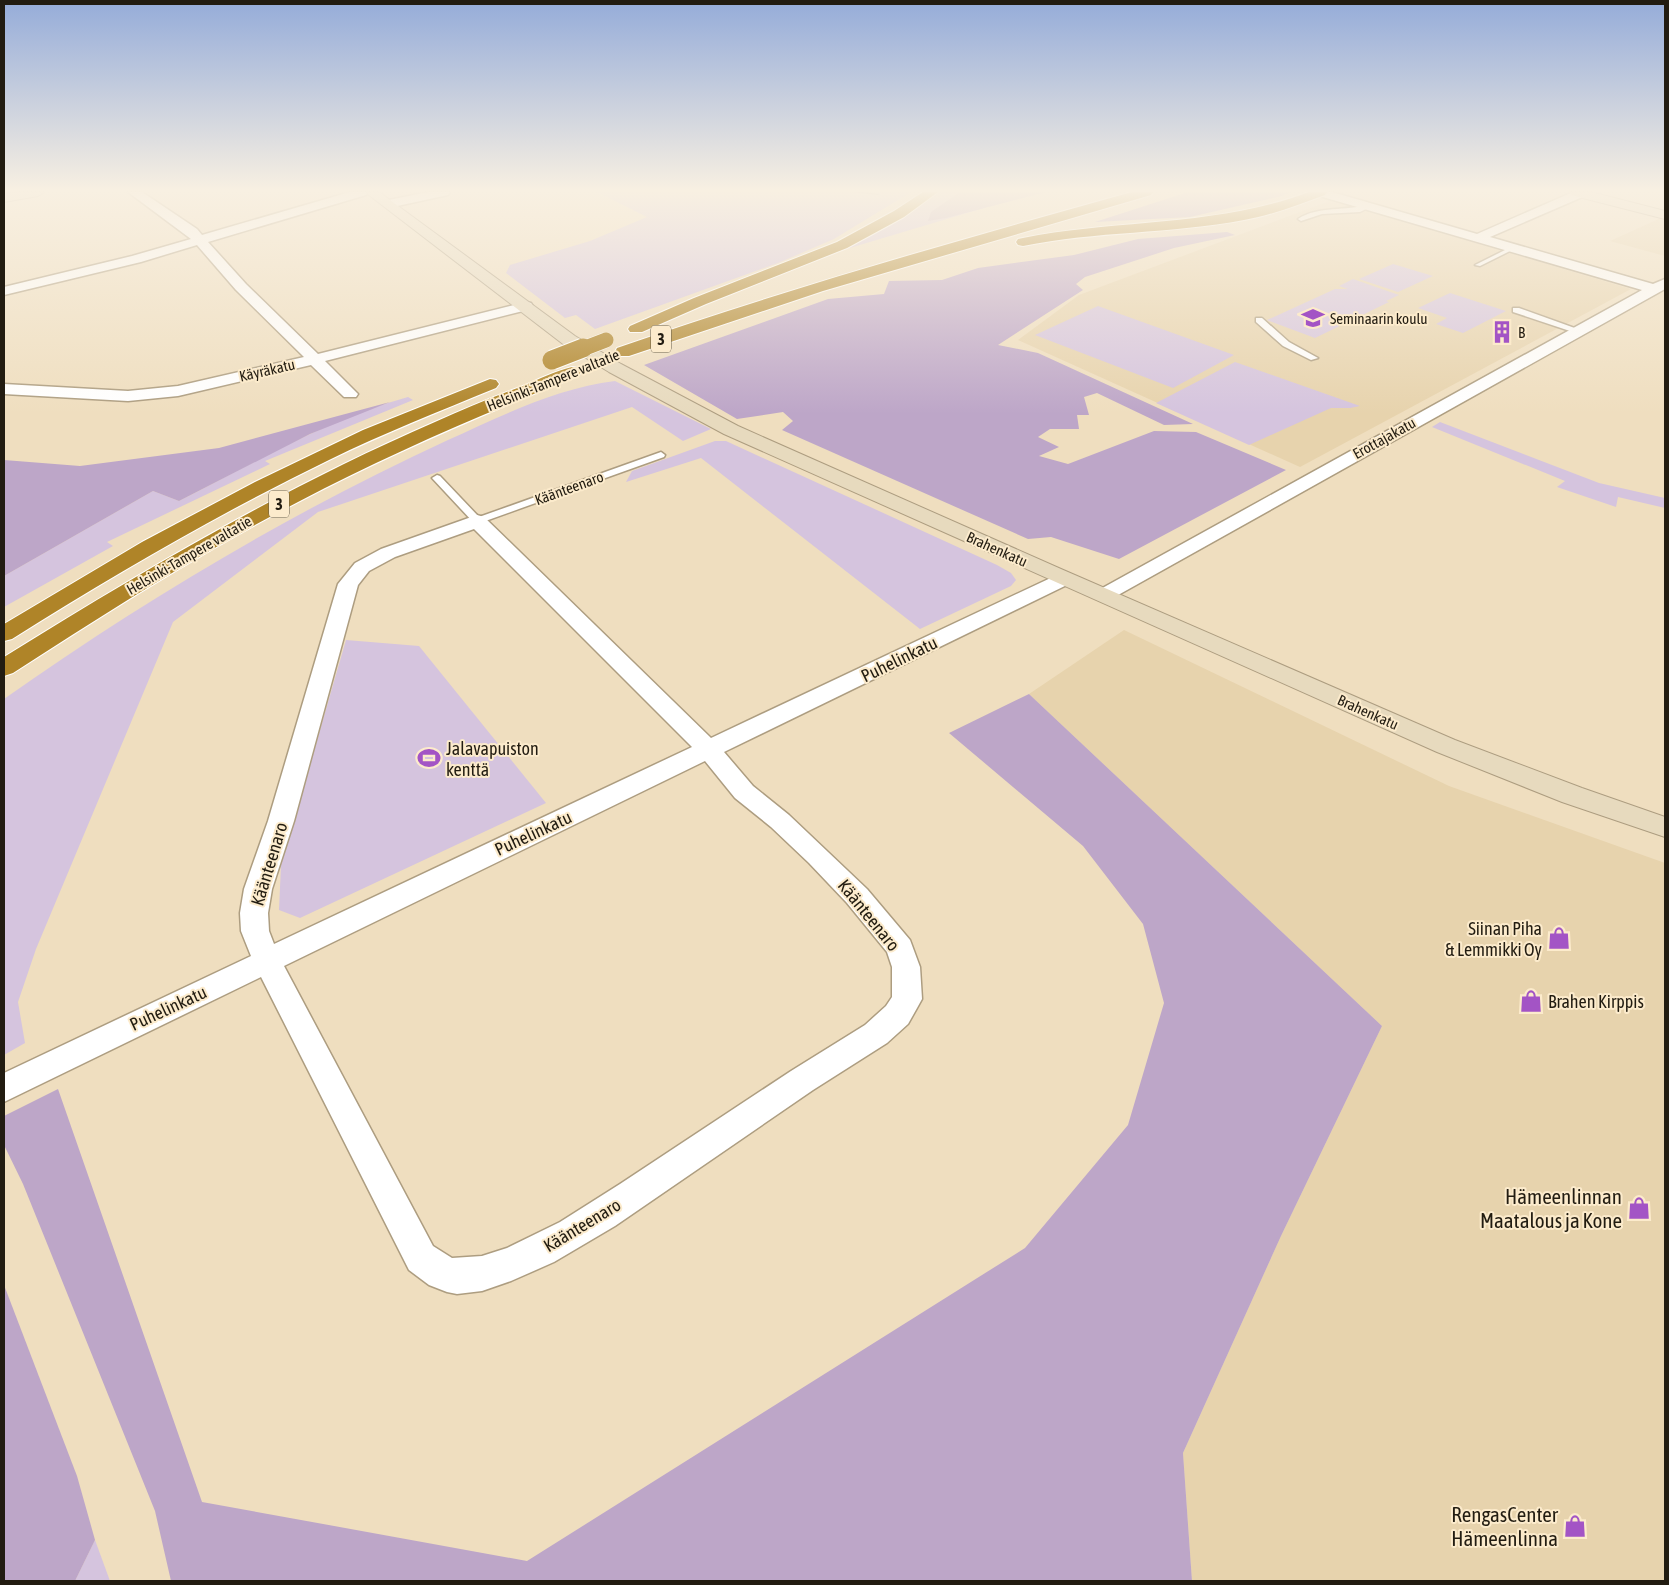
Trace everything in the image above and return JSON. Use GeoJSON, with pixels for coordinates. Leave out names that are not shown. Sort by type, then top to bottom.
{"type":"FeatureCollection","features":[{"type":"Feature","properties":{"kind":"highway"},"geometry":{"type":"LineString","coordinates":[[636,329],[787,266]]}},
{"type":"Feature","properties":{"kind":"highway","name":"Helsinki-Tampere valtatie"},"geometry":{"type":"LineString","coordinates":[[4,668],[106,604],[226,533],[324,481],[452,420],[623,352],[699,325],[888,266]]}},
{"type":"Feature","properties":{"kind":"highway"},"geometry":{"type":"LineString","coordinates":[[829,283],[894,273],[923,266]]}},
{"type":"Feature","properties":{"kind":"highway","name":"Helsinki-Tampere valtatie"},"geometry":{"type":"LineString","coordinates":[[543,363],[636,329],[805,276]]}},
{"type":"Feature","properties":{"kind":"highway","name":"Helsinki-Tampere valtatie"},"geometry":{"type":"LineString","coordinates":[[4,634],[69,592],[301,466],[432,408],[506,378]]}},
{"type":"Feature","properties":{"kind":"main road","name":"Brahenkatu"},"geometry":{"type":"LineString","coordinates":[[472,266],[570,340],[615,368],[731,430],[1064,579],[1446,746],[1572,795],[1665,827]]}},
{"type":"Feature","properties":{"kind":"street"},"geometry":{"type":"LineString","coordinates":[[4,291],[109,266]]}},
{"type":"Feature","properties":{"kind":"street"},"geometry":{"type":"LineString","coordinates":[[223,266],[241,287],[350,394]]}},
{"type":"Feature","properties":{"kind":"street"},"geometry":{"type":"LineString","coordinates":[[1572,266],[1658,292]]}},
{"type":"Feature","properties":{"kind":"street","name":"Erottajakatu"},"geometry":{"type":"LineString","coordinates":[[1104,595],[1579,331],[1658,292]]}},
{"type":"Feature","properties":{"kind":"street","name":"Käyräkatu"},"geometry":{"type":"LineString","coordinates":[[4,389],[128,396],[151,395],[200,386],[314,359],[526,306]]}},
{"type":"Feature","properties":{"kind":"street","name":"Käänteenaro"},"geometry":{"type":"LineString","coordinates":[[477,521],[709,750],[744,792],[780,821],[857,896],[900,948],[906,966],[907,999],[897,1015],[876,1034],[603,1214],[538,1252],[510,1265],[479,1274],[456,1276],[438,1272],[421,1258],[267,961],[255,931],[254,913],[258,889],[281,821],[348,584],[362,566],[388,553],[477,521]]}},
{"type":"Feature","properties":{"kind":"street","name":"Puhelinkatu"},"geometry":{"type":"LineString","coordinates":[[4,1088],[1064,579]]}},
{"type":"Feature","properties":{"kind":"lane"},"geometry":{"type":"LineString","coordinates":[[1516,310],[1579,331]]}},
{"type":"Feature","properties":{"kind":"lane"},"geometry":{"type":"LineString","coordinates":[[1259,320],[1286,344],[1314,358]]}},
{"type":"Feature","properties":{"kind":"lane","name":"Käänteenaro"},"geometry":{"type":"LineString","coordinates":[[477,521],[661,455]]}},
{"type":"Feature","properties":{"kind":"lane"},"geometry":{"type":"LineString","coordinates":[[437,478],[477,521]]}},
{"type":"Feature","properties":{"kind":"shaded area"},"geometry":{"type":"Polygon","coordinates":[[[510,266],[770,266],[595,329],[576,315],[565,318],[506,273],[510,266]]]}},
{"type":"Feature","properties":{"kind":"shaded area"},"geometry":{"type":"Polygon","coordinates":[[[993,266],[1119,266],[1085,277],[1076,284],[1083,290],[998,345],[1038,353],[1193,424],[1164,425],[1097,393],[1084,397],[1089,415],[1077,415],[1079,429],[1050,429],[1038,437],[1059,447],[1039,456],[1068,464],[1154,431],[1196,432],[1286,470],[1119,559],[1051,537],[1028,539],[782,430],[793,421],[783,412],[737,419],[644,365],[828,299],[884,294],[889,281],[942,280],[978,268],[993,266]]]}},
{"type":"Feature","properties":{"kind":"shaded area","name":"Seminaarin koulu"},"geometry":{"type":"Polygon","coordinates":[[[1156,266],[1554,266],[1631,289],[1300,467],[1018,340],[1079,295],[1156,266]]]}},
{"type":"Feature","properties":{"kind":"shaded area"},"geometry":{"type":"Polygon","coordinates":[[[1389,266],[1400,266],[1433,276],[1398,292],[1359,279],[1389,266]]]}},
{"type":"Feature","properties":{"kind":"shaded area"},"geometry":{"type":"Polygon","coordinates":[[[1353,279],[1399,295],[1386,301],[1389,302],[1315,338],[1267,320],[1335,289],[1348,289],[1339,286],[1353,279]]]}},
{"type":"Feature","properties":{"kind":"shaded area"},"geometry":{"type":"Polygon","coordinates":[[[1450,293],[1506,311],[1463,333],[1436,324],[1447,318],[1418,308],[1450,293]]]}},
{"type":"Feature","properties":{"kind":"shaded area"},"geometry":{"type":"Polygon","coordinates":[[[1098,306],[1234,355],[1173,388],[1035,335],[1098,306]]]}},
{"type":"Feature","properties":{"kind":"shaded area"},"geometry":{"type":"Polygon","coordinates":[[[1235,362],[1360,406],[1331,408],[1249,445],[1156,403],[1235,362]]]}},
{"type":"Feature","properties":{"kind":"shaded area"},"geometry":{"type":"Polygon","coordinates":[[[615,381],[711,429],[683,441],[632,407],[318,512],[173,622],[36,949],[18,1002],[25,1043],[4,1055],[4,699],[110,627],[220,559],[332,497],[448,440],[530,404],[572,390],[615,381]]]}},
{"type":"Feature","properties":{"kind":"shaded area"},"geometry":{"type":"Polygon","coordinates":[[[408,397],[413,400],[265,461],[270,464],[107,542],[113,546],[4,607],[4,576],[153,491],[179,501],[319,430],[348,417],[408,397]]]}},
{"type":"Feature","properties":{"kind":"shaded area"},"geometry":{"type":"Polygon","coordinates":[[[390,402],[310,434],[179,501],[153,491],[4,576],[4,460],[80,466],[219,448],[390,402]]]}},
{"type":"Feature","properties":{"kind":"shaded area"},"geometry":{"type":"Polygon","coordinates":[[[1440,422],[1599,483],[1665,498],[1665,508],[1618,497],[1616,507],[1557,487],[1565,481],[1432,427],[1440,422]]]}},
{"type":"Feature","properties":{"kind":"shaded area"},"geometry":{"type":"Polygon","coordinates":[[[715,441],[726,441],[997,565],[1011,573],[1016,580],[1011,586],[920,629],[701,458],[626,482],[632,471],[715,441]]]}},
{"type":"Feature","properties":{"kind":"shaded area"},"geometry":{"type":"Polygon","coordinates":[[[1124,630],[1449,786],[1665,863],[1665,1581],[1192,1581],[1183,1453],[1281,1236],[1382,1026],[1029,694],[1124,630]]]}},
{"type":"Feature","properties":{"kind":"shaded area"},"geometry":{"type":"Polygon","coordinates":[[[346,640],[419,646],[546,803],[300,918],[279,910],[281,865],[346,640]]]}},
{"type":"Feature","properties":{"kind":"shaded area"},"geometry":{"type":"Polygon","coordinates":[[[1029,694],[1382,1026],[1281,1236],[1183,1453],[1192,1581],[171,1581],[155,1511],[23,1184],[4,1145],[4,1116],[58,1089],[202,1502],[527,1561],[1025,1248],[1128,1125],[1164,1003],[1143,924],[1083,846],[949,733],[1029,694]]]}},
{"type":"Feature","properties":{"kind":"shaded area"},"geometry":{"type":"Polygon","coordinates":[[[4,1285],[77,1476],[95,1540],[75,1581],[4,1581],[4,1285]]]}},
{"type":"Feature","properties":{"kind":"shaded area"},"geometry":{"type":"Polygon","coordinates":[[[95,1540],[110,1581],[75,1581],[95,1540]]]}},
{"type":"Feature","properties":{"kind":"place","name":"Seminaarin koulu"},"geometry":{"type":"Point","coordinates":[1313,318]}},
{"type":"Feature","properties":{"kind":"place","name":"B"},"geometry":{"type":"Point","coordinates":[1502,332]}},
{"type":"Feature","properties":{"kind":"place","name":"Jalavapuiston kenttä"},"geometry":{"type":"Point","coordinates":[429,758]}},
{"type":"Feature","properties":{"kind":"place","name":"Siinan Piha & Lemmikki Oy"},"geometry":{"type":"Point","coordinates":[1559,938]}},
{"type":"Feature","properties":{"kind":"place","name":"Brahen Kirppis"},"geometry":{"type":"Point","coordinates":[1531,1001]}},
{"type":"Feature","properties":{"kind":"place","name":"Hämeenlinnan Maatalous ja Kone"},"geometry":{"type":"Point","coordinates":[1639,1208]}},
{"type":"Feature","properties":{"kind":"place","name":"RengasCenter Hämeenlinna"},"geometry":{"type":"Point","coordinates":[1575,1526]}}]}
